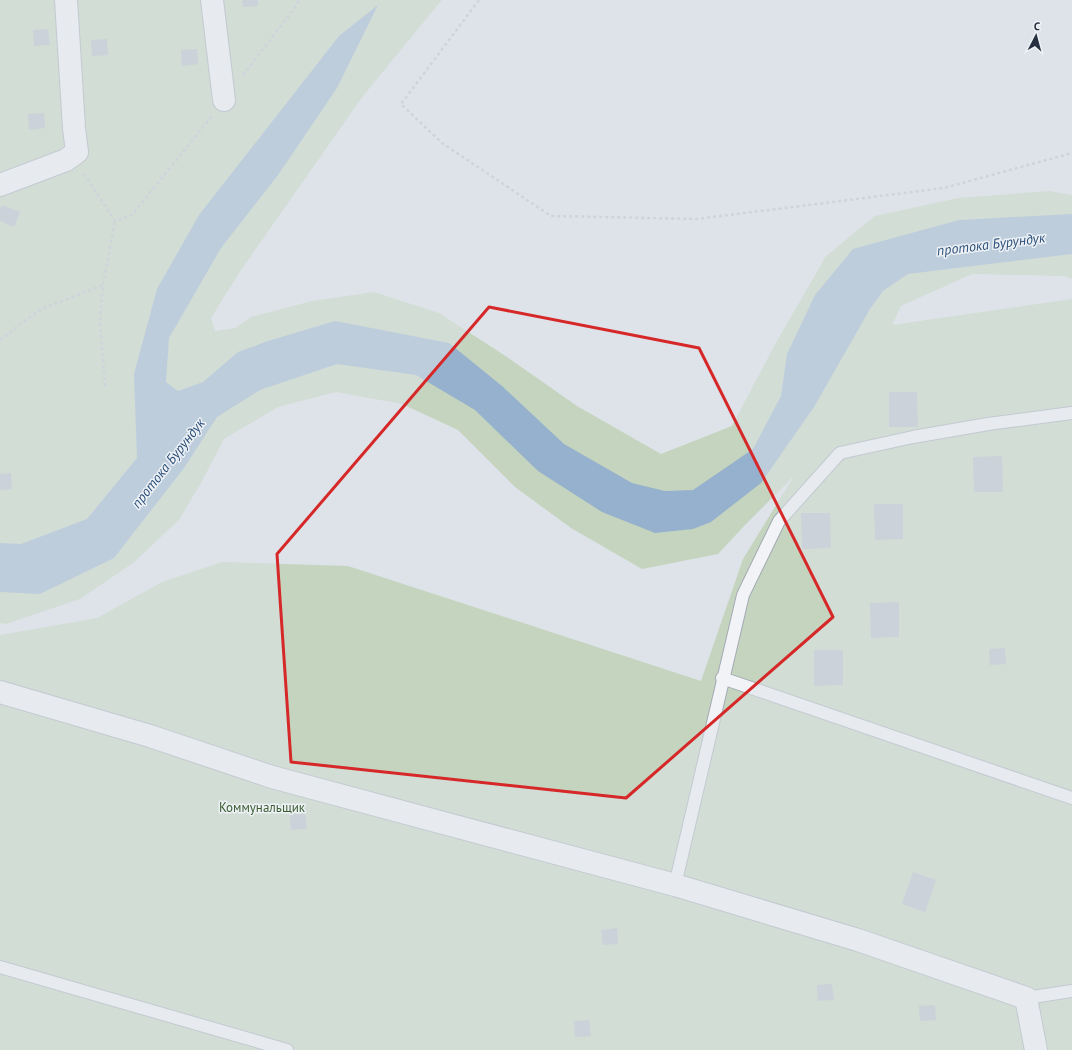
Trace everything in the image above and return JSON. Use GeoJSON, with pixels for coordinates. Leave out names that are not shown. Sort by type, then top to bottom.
{"type":"FeatureCollection","features":[{"type":"Feature","properties":{"kind":"street"},"geometry":{"type":"LineString","coordinates":[[0,185],[66,160],[77,152],[74,128],[66,0]]}},
{"type":"Feature","properties":{"kind":"street"},"geometry":{"type":"LineString","coordinates":[[212,0],[224,100]]}},
{"type":"Feature","properties":{"kind":"street"},"geometry":{"type":"LineString","coordinates":[[0,692],[150,736],[272,776],[675,885],[858,940],[1026,998],[1036,1050]]}},
{"type":"Feature","properties":{"kind":"lane"},"geometry":{"type":"LineString","coordinates":[[675,885],[722,678],[743,595],[779,521],[840,453],[913,437],[1072,413]]}},
{"type":"Feature","properties":{"kind":"lane"},"geometry":{"type":"LineString","coordinates":[[722,678],[1072,798]]}},
{"type":"Feature","properties":{"kind":"lane"},"geometry":{"type":"LineString","coordinates":[[0,967],[287,1050]]}},
{"type":"Feature","properties":{"kind":"lane"},"geometry":{"type":"LineString","coordinates":[[1026,998],[1072,991]]}},
{"type":"Feature","properties":{"kind":"path"},"geometry":{"type":"LineString","coordinates":[[115,220],[132,215],[224,100],[294,9],[299,0]]}},
{"type":"Feature","properties":{"kind":"path"},"geometry":{"type":"LineString","coordinates":[[479,0],[401,104],[442,143],[551,216],[697,219],[944,188],[1072,154]]}},
{"type":"Feature","properties":{"kind":"path"},"geometry":{"type":"LineString","coordinates":[[77,152],[85,176],[115,220],[103,285],[100,320],[105,386]]}},
{"type":"Feature","properties":{"kind":"path"},"geometry":{"type":"LineString","coordinates":[[0,340],[41,309],[103,285]]}},
{"type":"Feature","properties":{"kind":"highlighted area"},"geometry":{"type":"Polygon","coordinates":[[[489,307],[699,348],[833,617],[626,798],[291,762],[277,554],[489,307]]]}},
{"type":"Feature","properties":{"kind":"green space","name":"Коммунальщик"},"geometry":{"type":"Polygon","coordinates":[[[0,0],[442,0],[363,96],[239,273],[211,318],[215,331],[235,328],[251,317],[312,301],[374,292],[439,313],[504,355],[577,406],[661,454],[732,426],[773,348],[826,256],[875,216],[958,198],[1049,191],[1072,195],[1072,279],[1065,276],[972,274],[901,306],[892,325],[1072,299],[1072,1050],[0,1050],[0,635],[97,618],[162,582],[222,562],[348,566],[701,681],[743,559],[794,476],[718,554],[642,569],[571,528],[515,487],[458,430],[402,404],[336,392],[278,407],[224,439],[179,520],[133,563],[80,599],[6,624],[0,623],[0,0]]]}},
{"type":"Feature","properties":{"kind":"water","name":"протока Бурундук"},"geometry":{"type":"Polygon","coordinates":[[[378,5],[337,88],[278,175],[221,248],[169,338],[166,382],[178,391],[203,382],[238,352],[268,341],[335,321],[449,343],[502,386],[564,444],[632,483],[665,491],[693,490],[753,449],[781,396],[787,354],[815,295],[853,249],[959,220],[1072,214],[1072,254],[908,274],[883,291],[870,309],[814,407],[761,483],[711,522],[693,529],[655,533],[602,512],[538,471],[475,410],[416,375],[337,364],[260,390],[217,417],[184,468],[114,558],[40,594],[0,592],[0,543],[21,544],[87,519],[137,458],[134,374],[157,289],[199,215],[339,36],[378,5]]]}},
{"type":"Feature","properties":{"kind":"building"},"geometry":{"type":"Polygon","coordinates":[[[242,0],[258,0],[258,6],[243,7],[242,0]]]}},
{"type":"Feature","properties":{"kind":"building"},"geometry":{"type":"Polygon","coordinates":[[[48,29],[50,45],[34,46],[33,30],[48,29]]]}},
{"type":"Feature","properties":{"kind":"building"},"geometry":{"type":"Polygon","coordinates":[[[107,39],[108,55],[92,56],[91,40],[107,39]]]}},
{"type":"Feature","properties":{"kind":"building"},"geometry":{"type":"Polygon","coordinates":[[[197,49],[198,64],[182,66],[181,50],[197,49]]]}},
{"type":"Feature","properties":{"kind":"building"},"geometry":{"type":"Polygon","coordinates":[[[44,113],[45,128],[29,130],[28,114],[44,113]]]}},
{"type":"Feature","properties":{"kind":"building"},"geometry":{"type":"Polygon","coordinates":[[[2,205],[20,212],[14,227],[0,221],[0,210],[2,205]]]}},
{"type":"Feature","properties":{"kind":"building"},"geometry":{"type":"Polygon","coordinates":[[[889,392],[917,392],[918,427],[889,427],[889,392]]]}},
{"type":"Feature","properties":{"kind":"building"},"geometry":{"type":"Polygon","coordinates":[[[1002,456],[1003,492],[974,492],[973,457],[1002,456]]]}},
{"type":"Feature","properties":{"kind":"building"},"geometry":{"type":"Polygon","coordinates":[[[11,473],[12,489],[0,490],[0,474],[11,473]]]}},
{"type":"Feature","properties":{"kind":"building"},"geometry":{"type":"Polygon","coordinates":[[[874,504],[903,504],[903,539],[875,540],[874,504]]]}},
{"type":"Feature","properties":{"kind":"building"},"geometry":{"type":"Polygon","coordinates":[[[801,513],[830,513],[831,548],[802,549],[801,513]]]}},
{"type":"Feature","properties":{"kind":"building"},"geometry":{"type":"Polygon","coordinates":[[[899,602],[899,637],[871,638],[870,603],[899,602]]]}},
{"type":"Feature","properties":{"kind":"building"},"geometry":{"type":"Polygon","coordinates":[[[1005,648],[1006,664],[990,665],[989,649],[1005,648]]]}},
{"type":"Feature","properties":{"kind":"building"},"geometry":{"type":"Polygon","coordinates":[[[814,650],[843,650],[843,685],[814,686],[814,650]]]}},
{"type":"Feature","properties":{"kind":"building"},"geometry":{"type":"Polygon","coordinates":[[[305,813],[307,829],[291,830],[290,815],[305,813]]]}},
{"type":"Feature","properties":{"kind":"building"},"geometry":{"type":"Polygon","coordinates":[[[913,872],[936,880],[925,912],[902,904],[913,872]]]}},
{"type":"Feature","properties":{"kind":"building"},"geometry":{"type":"Polygon","coordinates":[[[617,928],[618,944],[603,945],[601,930],[617,928]]]}},
{"type":"Feature","properties":{"kind":"building"},"geometry":{"type":"Polygon","coordinates":[[[832,984],[834,1000],[818,1001],[817,985],[832,984]]]}},
{"type":"Feature","properties":{"kind":"building"},"geometry":{"type":"Polygon","coordinates":[[[935,1005],[936,1020],[920,1021],[919,1006],[935,1005]]]}},
{"type":"Feature","properties":{"kind":"building"},"geometry":{"type":"Polygon","coordinates":[[[589,1020],[591,1036],[575,1037],[574,1021],[589,1020]]]}}]}
